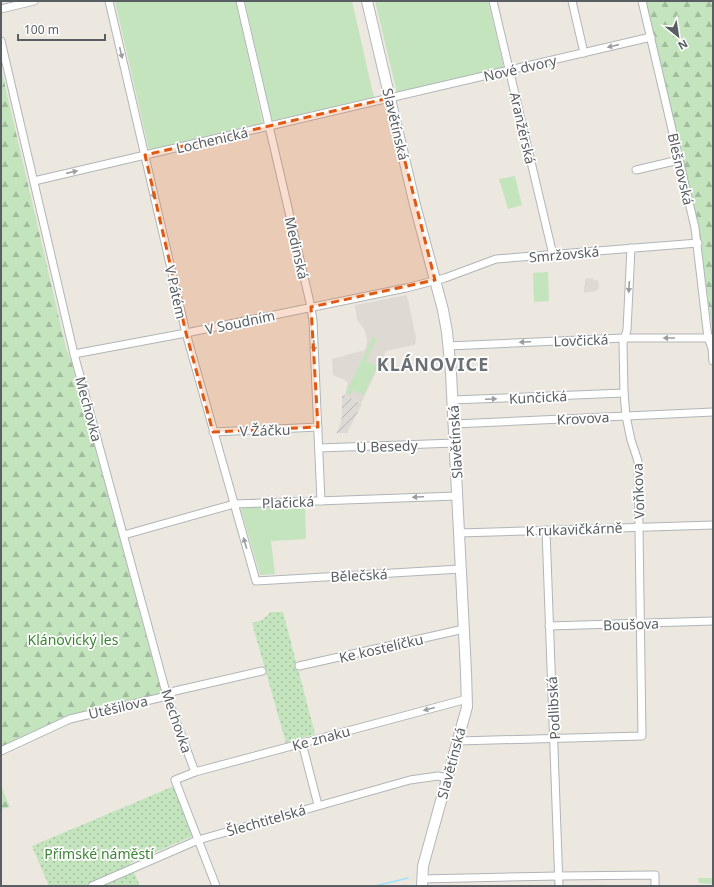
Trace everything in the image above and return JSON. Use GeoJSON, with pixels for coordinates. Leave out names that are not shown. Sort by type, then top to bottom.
{"type":"FeatureCollection","features":[{"type":"Feature","properties":{"kind":"street"},"geometry":{"type":"LineString","coordinates":[[1,9],[34,1]]}},
{"type":"Feature","properties":{"kind":"street","name":"V Pátém"},"geometry":{"type":"LineString","coordinates":[[109,1],[186,333],[256,581]]}},
{"type":"Feature","properties":{"kind":"street","name":"Medinská"},"geometry":{"type":"LineString","coordinates":[[240,1],[311,307],[313,321],[321,501]]}},
{"type":"Feature","properties":{"kind":"street","name":"Slavětínská"},"geometry":{"type":"LineString","coordinates":[[367,1],[415,205],[443,310],[448,346],[454,424],[467,700],[458,741],[423,866],[422,882]]}},
{"type":"Feature","properties":{"kind":"street","name":"Aranžérská"},"geometry":{"type":"LineString","coordinates":[[493,1],[553,255]]}},
{"type":"Feature","properties":{"kind":"street"},"geometry":{"type":"LineString","coordinates":[[572,1],[584,53]]}},
{"type":"Feature","properties":{"kind":"street","name":"Blešnovská"},"geometry":{"type":"LineString","coordinates":[[642,1],[698,243],[713,361]]}},
{"type":"Feature","properties":{"kind":"street","name":"Nové dvory"},"geometry":{"type":"LineString","coordinates":[[389,98],[651,37]]}},
{"type":"Feature","properties":{"kind":"street","name":"Mechovka"},"geometry":{"type":"LineString","coordinates":[[1,41],[74,354],[167,696],[195,772]]}},
{"type":"Feature","properties":{"kind":"street","name":"Lochenická"},"geometry":{"type":"LineString","coordinates":[[34,181],[389,98]]}},
{"type":"Feature","properties":{"kind":"street"},"geometry":{"type":"LineString","coordinates":[[636,170],[679,160]]}},
{"type":"Feature","properties":{"kind":"street","name":"Smržovská"},"geometry":{"type":"LineString","coordinates":[[406,288],[435,280],[496,259],[698,243]]}},
{"type":"Feature","properties":{"kind":"street","name":"Voňkova"},"geometry":{"type":"LineString","coordinates":[[554,738],[642,736],[638,460],[631,440],[626,416],[624,392],[623,343],[627,330],[631,248]]}},
{"type":"Feature","properties":{"kind":"street","name":"V Soudním"},"geometry":{"type":"LineString","coordinates":[[74,354],[186,333],[406,288]]}},
{"type":"Feature","properties":{"kind":"street","name":"Lovčická"},"geometry":{"type":"LineString","coordinates":[[448,346],[624,338],[711,338]]}},
{"type":"Feature","properties":{"kind":"street","name":"Kunčická"},"geometry":{"type":"LineString","coordinates":[[452,400],[624,392]]}},
{"type":"Feature","properties":{"kind":"street","name":"Krovova"},"geometry":{"type":"LineString","coordinates":[[454,424],[713,412]]}},
{"type":"Feature","properties":{"kind":"street","name":"V Žáčku"},"geometry":{"type":"LineString","coordinates":[[213,432],[318,428]]}},
{"type":"Feature","properties":{"kind":"street","name":"U Besedy"},"geometry":{"type":"LineString","coordinates":[[319,448],[455,443]]}},
{"type":"Feature","properties":{"kind":"street","name":"Plačická"},"geometry":{"type":"LineString","coordinates":[[124,535],[234,504],[457,496]]}},
{"type":"Feature","properties":{"kind":"street","name":"K rukavičkárně"},"geometry":{"type":"LineString","coordinates":[[459,533],[713,525]]}},
{"type":"Feature","properties":{"kind":"street","name":"Podlibská"},"geometry":{"type":"LineString","coordinates":[[546,530],[559,886]]}},
{"type":"Feature","properties":{"kind":"street","name":"Bělečská"},"geometry":{"type":"LineString","coordinates":[[256,581],[461,569]]}},
{"type":"Feature","properties":{"kind":"street","name":"Boušova"},"geometry":{"type":"LineString","coordinates":[[549,626],[713,621]]}},
{"type":"Feature","properties":{"kind":"street","name":"Ke kostelíčku"},"geometry":{"type":"LineString","coordinates":[[299,666],[464,629]]}},
{"type":"Feature","properties":{"kind":"street","name":"Utěšilova"},"geometry":{"type":"LineString","coordinates":[[1,751],[70,719],[167,696],[175,691],[262,671]]}},
{"type":"Feature","properties":{"kind":"street","name":"Ke znaku"},"geometry":{"type":"LineString","coordinates":[[198,840],[175,780],[195,772],[467,700]]}},
{"type":"Feature","properties":{"kind":"street"},"geometry":{"type":"LineString","coordinates":[[458,741],[554,738]]}},
{"type":"Feature","properties":{"kind":"street"},"geometry":{"type":"LineString","coordinates":[[302,743],[318,805]]}},
{"type":"Feature","properties":{"kind":"street","name":"Šlechtitelská"},"geometry":{"type":"LineString","coordinates":[[92,886],[198,840],[410,780],[438,776],[447,778]]}},
{"type":"Feature","properties":{"kind":"street"},"geometry":{"type":"LineString","coordinates":[[198,840],[216,886]]}},
{"type":"Feature","properties":{"kind":"street"},"geometry":{"type":"LineString","coordinates":[[422,882],[559,876],[655,875],[655,886]]}},
{"type":"Feature","properties":{"kind":"highlighted area"},"geometry":{"type":"Polygon","coordinates":[[[389,98],[435,280],[311,307],[318,427],[213,432],[186,333],[145,155],[389,98]]]}},
{"type":"Feature","properties":{"kind":"shaded area"},"geometry":{"type":"Polygon","coordinates":[[[587,278],[594,279],[594,281],[598,280],[599,286],[596,291],[584,293],[585,280],[587,278]]]}},
{"type":"Feature","properties":{"kind":"shaded area"},"geometry":{"type":"Polygon","coordinates":[[[407,295],[416,338],[415,345],[386,351],[361,403],[345,395],[348,383],[345,380],[333,375],[332,359],[365,350],[367,342],[366,335],[364,329],[357,320],[355,305],[407,295]]]}},
{"type":"Feature","properties":{"kind":"shaded area"},"geometry":{"type":"Polygon","coordinates":[[[345,395],[362,404],[347,433],[336,433],[342,416],[342,396],[345,395]]]}},
{"type":"Feature","properties":{"kind":"green space"},"geometry":{"type":"Polygon","coordinates":[[[115,1],[236,1],[263,124],[149,150],[115,1]]]}},
{"type":"Feature","properties":{"kind":"green space"},"geometry":{"type":"Polygon","coordinates":[[[245,1],[352,1],[374,98],[272,121],[245,1]]]}},
{"type":"Feature","properties":{"kind":"green space"},"geometry":{"type":"Polygon","coordinates":[[[375,1],[488,1],[504,68],[397,93],[375,1]]]}},
{"type":"Feature","properties":{"kind":"green space"},"geometry":{"type":"Polygon","coordinates":[[[645,1],[713,1],[713,334],[698,229],[645,1]]]}},
{"type":"Feature","properties":{"kind":"green space","name":"Klánovický les"},"geometry":{"type":"Polygon","coordinates":[[[1,68],[66,348],[72,364],[162,694],[70,715],[1,747],[1,68]]]}},
{"type":"Feature","properties":{"kind":"green space"},"geometry":{"type":"Polygon","coordinates":[[[515,176],[522,205],[508,209],[499,179],[515,176]]]}},
{"type":"Feature","properties":{"kind":"green space"},"geometry":{"type":"Polygon","coordinates":[[[548,272],[549,301],[534,302],[533,273],[548,272]]]}},
{"type":"Feature","properties":{"kind":"green space"},"geometry":{"type":"Polygon","coordinates":[[[373,337],[377,339],[366,361],[377,366],[364,395],[353,390],[350,395],[346,393],[373,337]]]}},
{"type":"Feature","properties":{"kind":"green space"},"geometry":{"type":"Polygon","coordinates":[[[305,505],[306,539],[271,541],[275,574],[260,575],[241,510],[242,507],[305,505]]]}},
{"type":"Feature","properties":{"kind":"green space"},"geometry":{"type":"Polygon","coordinates":[[[271,612],[283,612],[315,734],[286,743],[252,623],[262,620],[271,612]]]}},
{"type":"Feature","properties":{"kind":"green space"},"geometry":{"type":"Polygon","coordinates":[[[1,786],[10,807],[1,809],[1,786]]]}},
{"type":"Feature","properties":{"kind":"green space","name":"Přímské náměstí"},"geometry":{"type":"Polygon","coordinates":[[[174,786],[193,836],[130,863],[140,886],[49,886],[32,846],[174,786]]]}},
{"type":"Feature","properties":{"kind":"green space"},"geometry":{"type":"Polygon","coordinates":[[[698,878],[713,878],[713,884],[699,883],[698,878]]]}},
{"type":"Feature","properties":{"kind":"waterway"},"geometry":{"type":"LineString","coordinates":[[375,886],[408,878]]}},
{"type":"Feature","properties":{"kind":"district","name":"KLÁNOVICE"},"geometry":{"type":"Point","coordinates":[433,364]}}]}
